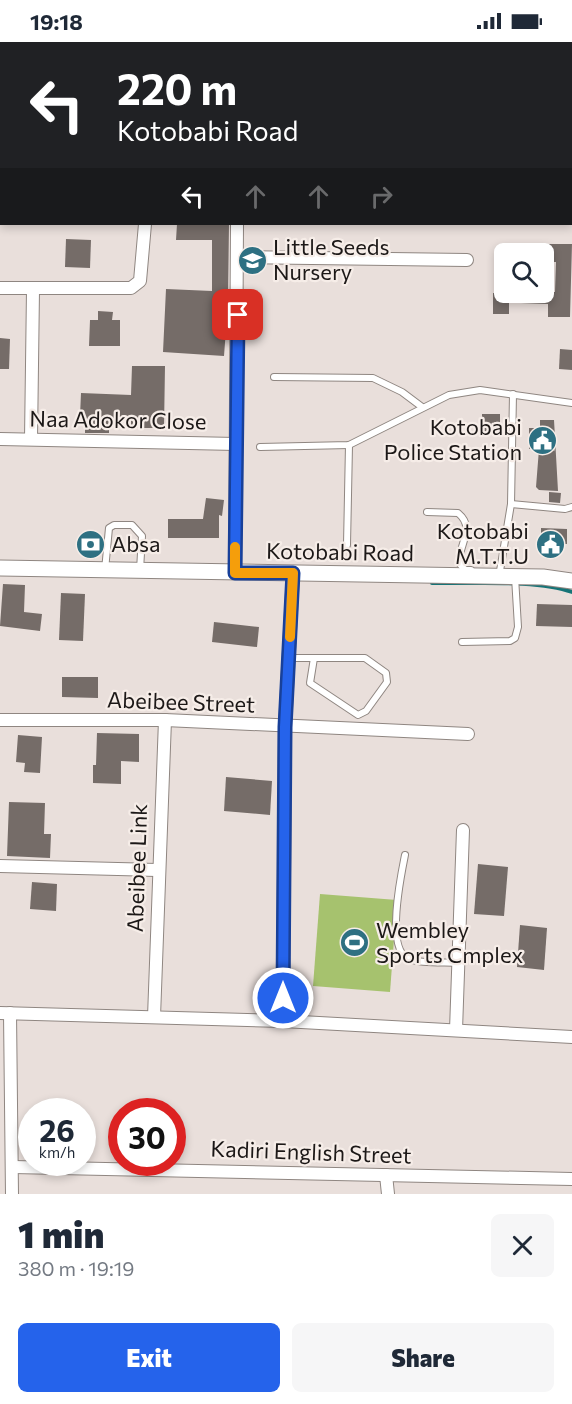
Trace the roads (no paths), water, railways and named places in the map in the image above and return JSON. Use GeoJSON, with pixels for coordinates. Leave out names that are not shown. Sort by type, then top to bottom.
{"type":"FeatureCollection","features":[{"type":"Feature","properties":{"kind":"street"},"geometry":{"type":"LineString","coordinates":[[0,288],[33,290],[137,286],[140,281],[144,225]]}},
{"type":"Feature","properties":{"kind":"street"},"geometry":{"type":"LineString","coordinates":[[235,573],[237,225]]}},
{"type":"Feature","properties":{"kind":"street"},"geometry":{"type":"LineString","coordinates":[[237,257],[467,260]]}},
{"type":"Feature","properties":{"kind":"street"},"geometry":{"type":"LineString","coordinates":[[31,440],[33,290]]}},
{"type":"Feature","properties":{"kind":"street","name":"Naa Adokor Close"},"geometry":{"type":"LineString","coordinates":[[0,439],[236,444]]}},
{"type":"Feature","properties":{"kind":"street","name":"Kotobabi Road"},"geometry":{"type":"LineString","coordinates":[[0,568],[505,575],[572,581]]}},
{"type":"Feature","properties":{"kind":"street"},"geometry":{"type":"LineString","coordinates":[[283,1021],[285,727],[293,573]]}},
{"type":"Feature","properties":{"kind":"street","name":"Abeibee Street"},"geometry":{"type":"LineString","coordinates":[[0,720],[165,720],[468,734]]}},
{"type":"Feature","properties":{"kind":"street","name":"Abeibee Link"},"geometry":{"type":"LineString","coordinates":[[154,1017],[157,870],[165,720]]}},
{"type":"Feature","properties":{"kind":"street"},"geometry":{"type":"LineString","coordinates":[[456,1030],[463,830]]}},
{"type":"Feature","properties":{"kind":"street"},"geometry":{"type":"LineString","coordinates":[[0,866],[157,870]]}},
{"type":"Feature","properties":{"kind":"street"},"geometry":{"type":"LineString","coordinates":[[12,1194],[13,1167],[5,1013],[283,1021],[572,1038]]}},
{"type":"Feature","properties":{"kind":"street","name":"Kadiri English Street"},"geometry":{"type":"LineString","coordinates":[[13,1167],[572,1179]]}},
{"type":"Feature","properties":{"kind":"street"},"geometry":{"type":"LineString","coordinates":[[386,1175],[388,1194]]}},
{"type":"Feature","properties":{"kind":"lane"},"geometry":{"type":"LineString","coordinates":[[274,377],[374,378],[402,392],[422,407]]}},
{"type":"Feature","properties":{"kind":"lane"},"geometry":{"type":"LineString","coordinates":[[260,447],[349,445],[449,395],[480,390],[572,403]]}},
{"type":"Feature","properties":{"kind":"lane"},"geometry":{"type":"LineString","coordinates":[[462,642],[510,641],[515,638],[518,627],[505,575],[511,504],[513,394]]}},
{"type":"Feature","properties":{"kind":"lane"},"geometry":{"type":"LineString","coordinates":[[347,545],[349,445]]}},
{"type":"Feature","properties":{"kind":"lane"},"geometry":{"type":"LineString","coordinates":[[511,504],[565,509],[572,507]]}},
{"type":"Feature","properties":{"kind":"lane"},"geometry":{"type":"LineString","coordinates":[[428,512],[458,513],[466,520],[468,527],[459,563],[465,570],[505,575]]}},
{"type":"Feature","properties":{"kind":"lane"},"geometry":{"type":"LineString","coordinates":[[105,570],[109,528],[114,525],[132,525],[142,536],[140,571]]}},
{"type":"Feature","properties":{"kind":"lane"},"geometry":{"type":"LineString","coordinates":[[289,658],[314,658],[365,658],[386,673],[387,682],[366,711],[358,715],[310,683],[314,658]]}},
{"type":"Feature","properties":{"kind":"lane"},"geometry":{"type":"LineString","coordinates":[[405,855],[397,900],[398,946],[401,954],[408,960],[458,963]]}},
{"type":"Feature","properties":{"kind":"waterway"},"geometry":{"type":"LineString","coordinates":[[432,583],[541,585],[572,592]]}},
{"type":"Feature","properties":{"kind":"place","name":"Little Seeds Nursery"},"geometry":{"type":"Point","coordinates":[252,260]}},
{"type":"Feature","properties":{"kind":"place","name":"Kotobabi Police Station"},"geometry":{"type":"Point","coordinates":[543,440]}},
{"type":"Feature","properties":{"kind":"place","name":"Absa"},"geometry":{"type":"Point","coordinates":[90,544]}},
{"type":"Feature","properties":{"kind":"place","name":"Kotobabi M.T.T.U"},"geometry":{"type":"Point","coordinates":[550,544]}},
{"type":"Feature","properties":{"kind":"place","name":"Wembley Sports Cmplex"},"geometry":{"type":"Point","coordinates":[355,943]}}]}
